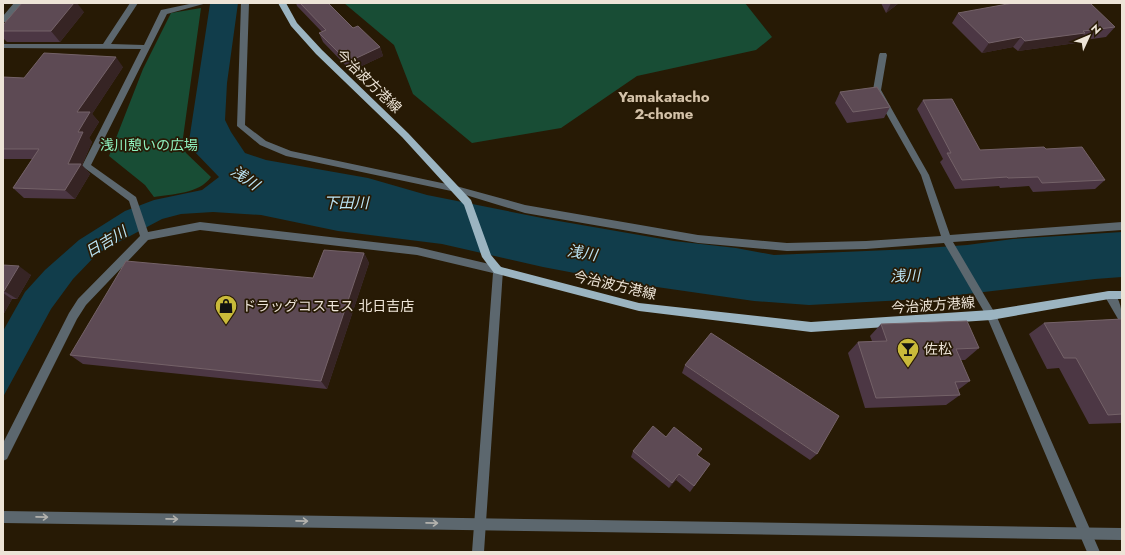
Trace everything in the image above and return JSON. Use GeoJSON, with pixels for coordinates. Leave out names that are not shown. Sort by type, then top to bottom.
{"type":"FeatureCollection","features":[{"type":"Feature","properties":{"kind":"main road","name":"今治波方港線"},"geometry":{"type":"LineString","coordinates":[[282,3],[294,24],[319,52],[405,135],[468,203],[487,257],[498,270],[639,307],[811,327],[991,315],[1109,295],[1122,295]]}},
{"type":"Feature","properties":{"kind":"street"},"geometry":{"type":"LineString","coordinates":[[3,20],[18,3]]}},
{"type":"Feature","properties":{"kind":"street"},"geometry":{"type":"LineString","coordinates":[[105,47],[134,3]]}},
{"type":"Feature","properties":{"kind":"street"},"geometry":{"type":"LineString","coordinates":[[145,237],[132,199],[86,166],[164,12],[171,3]]}},
{"type":"Feature","properties":{"kind":"street"},"geometry":{"type":"LineString","coordinates":[[245,3],[241,126],[264,143],[288,154],[456,189],[525,209],[698,239],[787,247],[950,243],[1122,226]]}},
{"type":"Feature","properties":{"kind":"street"},"geometry":{"type":"LineString","coordinates":[[164,12],[199,4]]}},
{"type":"Feature","properties":{"kind":"street"},"geometry":{"type":"LineString","coordinates":[[3,46],[147,47]]}},
{"type":"Feature","properties":{"kind":"street"},"geometry":{"type":"LineString","coordinates":[[883,55],[877,90],[925,175],[950,243],[991,315],[1094,552]]}},
{"type":"Feature","properties":{"kind":"street"},"geometry":{"type":"LineString","coordinates":[[3,455],[73,316],[82,302],[145,237],[200,226],[417,251],[498,270],[489,415],[478,552]]}},
{"type":"Feature","properties":{"kind":"street"},"geometry":{"type":"LineString","coordinates":[[1109,295],[1122,316]]}},
{"type":"Feature","properties":{"kind":"street"},"geometry":{"type":"LineString","coordinates":[[3,517],[1122,534]]}},
{"type":"Feature","properties":{"kind":"green space"},"geometry":{"type":"Polygon","coordinates":[[[344,3],[745,3],[772,37],[756,50],[637,76],[561,128],[472,143],[413,94],[394,45],[344,3]]]}},
{"type":"Feature","properties":{"kind":"green space","name":"浅川憩いの広場"},"geometry":{"type":"Polygon","coordinates":[[[201,8],[182,145],[186,153],[211,177],[206,183],[192,190],[177,194],[154,197],[145,185],[109,156],[143,69],[171,13],[201,8]]]}},
{"type":"Feature","properties":{"kind":"water","name":"下田川"},"geometry":{"type":"Polygon","coordinates":[[[208,3],[238,3],[227,83],[225,120],[245,153],[266,160],[368,178],[427,195],[547,219],[674,241],[736,248],[774,255],[912,249],[967,245],[1013,239],[1122,232],[1122,277],[924,299],[809,305],[754,301],[622,282],[543,267],[442,244],[338,231],[261,215],[213,212],[181,214],[162,219],[98,253],[73,279],[51,309],[3,397],[3,331],[25,292],[45,270],[79,240],[125,211],[154,200],[202,190],[219,177],[193,150],[189,141],[210,4],[208,3]]]}},
{"type":"Feature","properties":{"kind":"building"},"geometry":{"type":"Polygon","coordinates":[[[22,3],[74,3],[51,31],[3,31],[3,25],[22,3]]]}},
{"type":"Feature","properties":{"kind":"building"},"geometry":{"type":"Polygon","coordinates":[[[300,3],[328,3],[353,28],[358,26],[380,47],[348,62],[319,33],[326,30],[300,3]]]}},
{"type":"Feature","properties":{"kind":"building"},"geometry":{"type":"Polygon","coordinates":[[[1013,3],[1090,3],[1115,27],[1083,31],[1085,33],[1025,41],[1021,37],[989,43],[958,13],[1013,3]]]}},
{"type":"Feature","properties":{"kind":"building"},"geometry":{"type":"Polygon","coordinates":[[[44,53],[116,57],[77,112],[90,112],[78,132],[83,132],[68,164],[81,164],[65,190],[13,188],[39,149],[3,149],[3,77],[24,78],[44,53]]]}},
{"type":"Feature","properties":{"kind":"building"},"geometry":{"type":"Polygon","coordinates":[[[877,87],[890,107],[853,112],[840,92],[877,87]]]}},
{"type":"Feature","properties":{"kind":"building"},"geometry":{"type":"Polygon","coordinates":[[[952,99],[980,150],[1082,147],[1105,180],[1042,183],[1038,177],[1007,177],[962,180],[947,153],[951,153],[923,100],[952,99]]]}},
{"type":"Feature","properties":{"kind":"building","name":"ドラッグコスモス 北日吉店"},"geometry":{"type":"Polygon","coordinates":[[[324,250],[364,253],[321,381],[70,355],[126,261],[313,278],[324,250]]]}},
{"type":"Feature","properties":{"kind":"building"},"geometry":{"type":"Polygon","coordinates":[[[3,265],[19,266],[4,291],[3,291],[3,265]]]}},
{"type":"Feature","properties":{"kind":"building"},"geometry":{"type":"Polygon","coordinates":[[[1122,319],[1122,414],[1108,415],[1076,358],[1064,358],[1044,323],[1122,319]]]}},
{"type":"Feature","properties":{"kind":"building"},"geometry":{"type":"Polygon","coordinates":[[[967,321],[979,348],[956,349],[970,381],[955,382],[960,395],[876,398],[858,342],[887,341],[881,324],[967,321]]]}},
{"type":"Feature","properties":{"kind":"building"},"geometry":{"type":"Polygon","coordinates":[[[711,333],[839,416],[817,454],[685,365],[711,333]]]}},
{"type":"Feature","properties":{"kind":"building"},"geometry":{"type":"Polygon","coordinates":[[[653,426],[666,437],[674,427],[702,449],[697,455],[710,464],[694,486],[679,474],[672,483],[633,451],[653,426]]]}},
{"type":"Feature","properties":{"kind":"place","name":"ドラッグコスモス 北日吉店"},"geometry":{"type":"Point","coordinates":[226,326]}},
{"type":"Feature","properties":{"kind":"place","name":"佐松"},"geometry":{"type":"Point","coordinates":[908,368]}},
{"type":"Feature","properties":{"kind":"district","name":"Yamakatacho 2-chome"},"geometry":{"type":"Point","coordinates":[664,106]}},
{"type":"Feature","properties":{"kind":"water label","name":"浅川"},"geometry":{"type":"Point","coordinates":[245,178]}},
{"type":"Feature","properties":{"kind":"water label","name":"日吉川"},"geometry":{"type":"Point","coordinates":[106,242]}},
{"type":"Feature","properties":{"kind":"water label","name":"浅川"},"geometry":{"type":"Point","coordinates":[582,253]}},
{"type":"Feature","properties":{"kind":"water label","name":"浅川"},"geometry":{"type":"Point","coordinates":[905,276]}}]}
